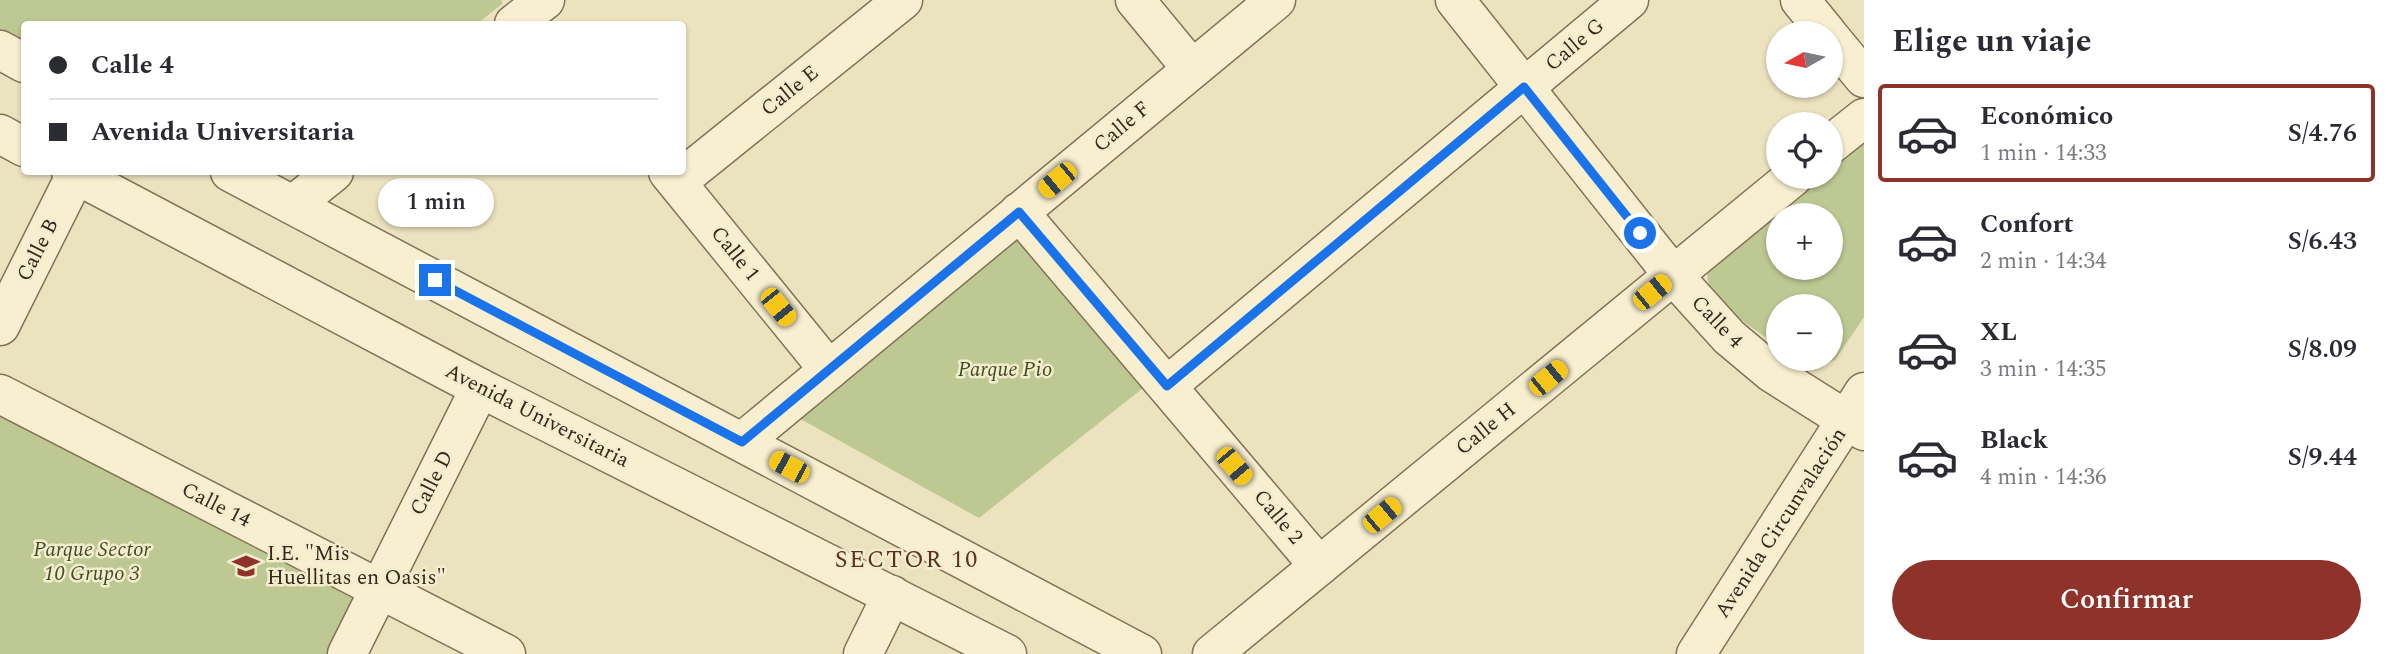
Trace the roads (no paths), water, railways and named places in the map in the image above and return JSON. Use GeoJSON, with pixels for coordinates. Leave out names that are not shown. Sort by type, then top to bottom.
{"type":"FeatureCollection","features":[{"type":"Feature","properties":{"kind":"street","name":"Calle E"},"geometry":{"type":"LineString","coordinates":[[686,166],[903,0]]}},
{"type":"Feature","properties":{"kind":"street"},"geometry":{"type":"LineString","coordinates":[[1135,0],[1192,69]]}},
{"type":"Feature","properties":{"kind":"street","name":"Calle F"},"geometry":{"type":"LineString","coordinates":[[742,442],[1276,0]]}},
{"type":"Feature","properties":{"kind":"street","name":"Calle 4"},"geometry":{"type":"LineString","coordinates":[[1455,0],[1673,275],[1729,337],[1772,373],[1858,415]]}},
{"type":"Feature","properties":{"kind":"street","name":"Calle G"},"geometry":{"type":"LineString","coordinates":[[1167,386],[1629,0]]}},
{"type":"Feature","properties":{"kind":"street"},"geometry":{"type":"LineString","coordinates":[[1800,0],[1817,21]]}},
{"type":"Feature","properties":{"kind":"street"},"geometry":{"type":"LineString","coordinates":[[0,50],[21,61]]}},
{"type":"Feature","properties":{"kind":"street"},"geometry":{"type":"LineString","coordinates":[[1843,52],[1864,78]]}},
{"type":"Feature","properties":{"kind":"street"},"geometry":{"type":"LineString","coordinates":[[1843,135],[1864,118]]}},
{"type":"Feature","properties":{"kind":"street"},"geometry":{"type":"LineString","coordinates":[[0,134],[21,145]]}},
{"type":"Feature","properties":{"kind":"street","name":"Calle B"},"geometry":{"type":"LineString","coordinates":[[0,326],[72,175]]}},
{"type":"Feature","properties":{"kind":"street","name":"Avenida Universitaria"},"geometry":{"type":"LineString","coordinates":[[77,175],[480,388],[1007,654]]}},
{"type":"Feature","properties":{"kind":"street"},"geometry":{"type":"LineString","coordinates":[[236,175],[1142,654]]}},
{"type":"Feature","properties":{"kind":"street"},"geometry":{"type":"LineString","coordinates":[[293,205],[330,175]]}},
{"type":"Feature","properties":{"kind":"street","name":"Calle 1"},"geometry":{"type":"LineString","coordinates":[[672,177],[829,370]]}},
{"type":"Feature","properties":{"kind":"street","name":"Calle H"},"geometry":{"type":"LineString","coordinates":[[1212,654],[1778,189]]}},
{"type":"Feature","properties":{"kind":"street","name":"Calle 2"},"geometry":{"type":"LineString","coordinates":[[1019,212],[1319,566]]}},
{"type":"Feature","properties":{"kind":"street","name":"Calle D"},"geometry":{"type":"LineString","coordinates":[[346,654],[480,388]]}},
{"type":"Feature","properties":{"kind":"street","name":"Calle 14"},"geometry":{"type":"LineString","coordinates":[[0,394],[506,654]]}},
{"type":"Feature","properties":{"kind":"street","name":"Avenida Circunvalación"},"geometry":{"type":"LineString","coordinates":[[1696,654],[1858,415]]}},
{"type":"Feature","properties":{"kind":"street"},"geometry":{"type":"LineString","coordinates":[[863,654],[892,595]]}},
{"type":"Feature","properties":{"kind":"place","name":"I.E. \"Mis Huellitas en Oasis\""},"geometry":{"type":"Point","coordinates":[246,566]}},
{"type":"Feature","properties":{"kind":"district","name":"SECTOR 10"},"geometry":{"type":"Point","coordinates":[907,560]}},
{"type":"Feature","properties":{"kind":"park label","name":"Parque Pio"},"geometry":{"type":"Point","coordinates":[1005,370]}},
{"type":"Feature","properties":{"kind":"park label","name":"Parque Sector 10 Grupo 3"},"geometry":{"type":"Point","coordinates":[92,562]}}]}
